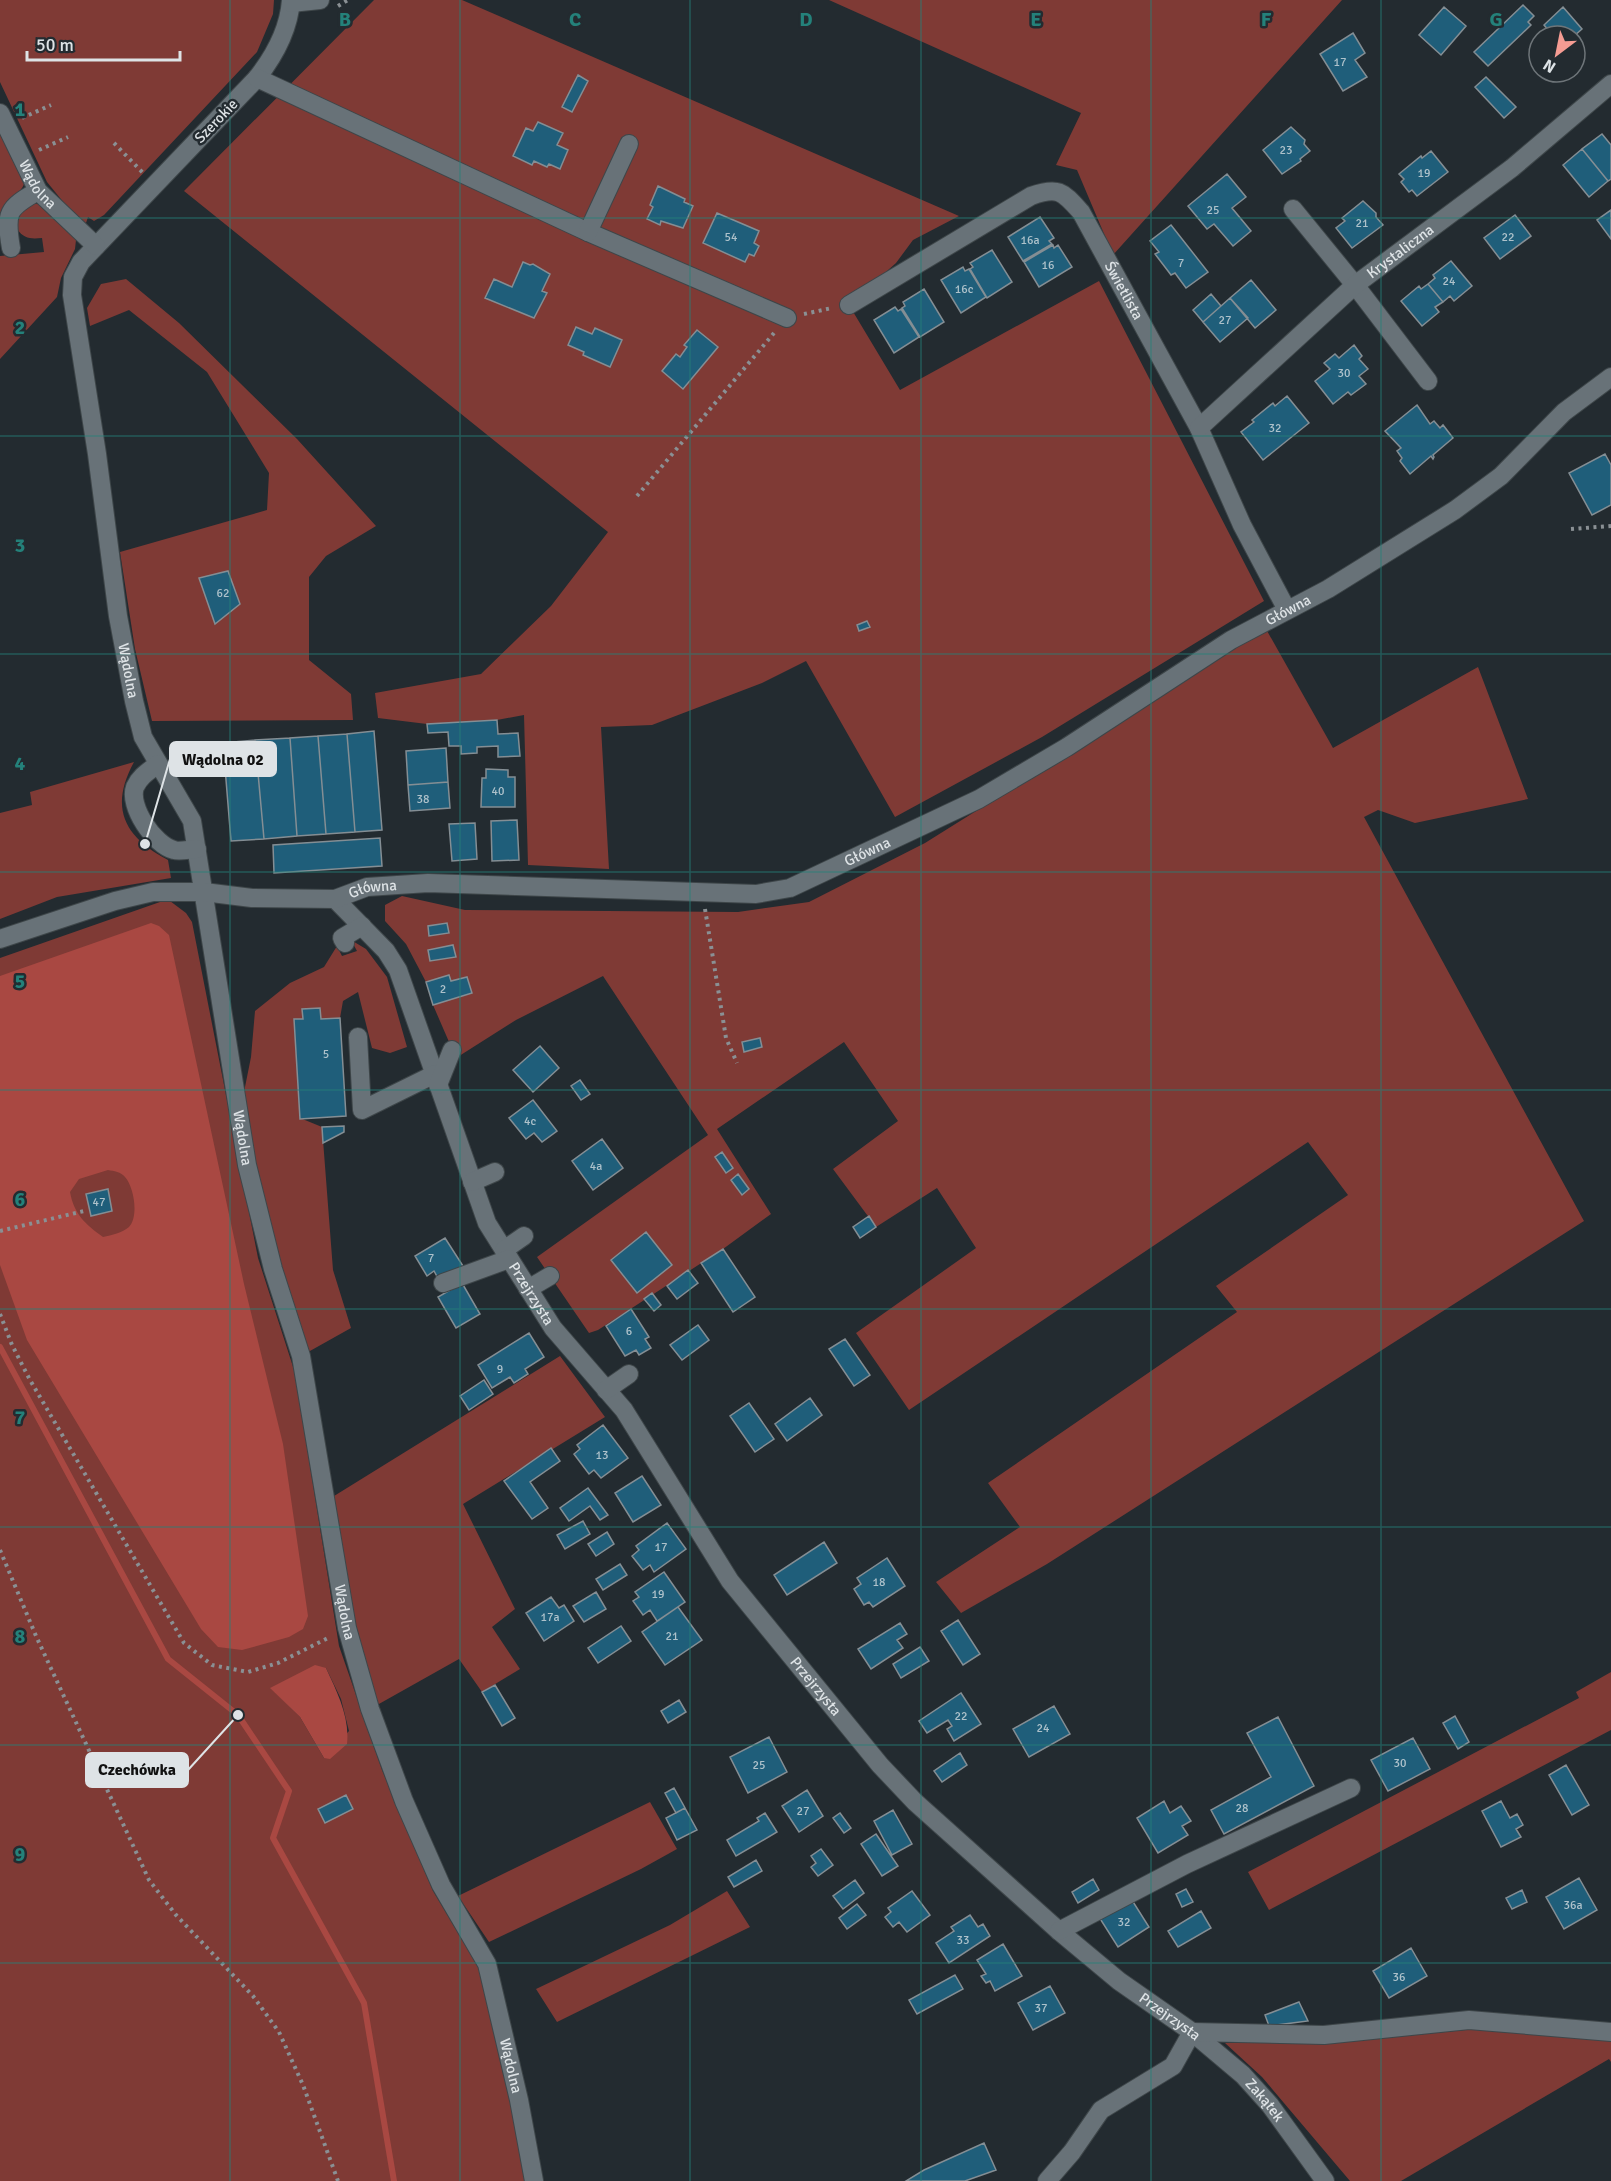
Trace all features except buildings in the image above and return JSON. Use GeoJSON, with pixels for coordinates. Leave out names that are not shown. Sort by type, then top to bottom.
{"type":"FeatureCollection","features":[{"type":"Feature","properties":{"kind":"street","name":"Szerokie"},"geometry":{"type":"LineString","coordinates":[[96,246],[257,78],[277,49],[291,1],[320,0]]}},
{"type":"Feature","properties":{"kind":"street"},"geometry":{"type":"LineString","coordinates":[[257,78],[588,232],[787,318]]}},
{"type":"Feature","properties":{"kind":"street","name":"Krystaliczna"},"geometry":{"type":"LineString","coordinates":[[1199,428],[1355,285],[1512,168],[1611,84]]}},
{"type":"Feature","properties":{"kind":"street","name":"Wądolna"},"geometry":{"type":"LineString","coordinates":[[3,119],[38,191],[96,246],[76,269],[71,284],[97,454],[118,616],[134,701],[143,737],[192,821],[247,1165],[273,1269],[301,1356],[347,1629],[370,1709],[404,1801],[441,1885],[487,1964],[519,2100],[534,2181]]}},
{"type":"Feature","properties":{"kind":"street"},"geometry":{"type":"LineString","coordinates":[[588,232],[629,144]]}},
{"type":"Feature","properties":{"kind":"street"},"geometry":{"type":"LineString","coordinates":[[11,248],[8,223],[13,207],[38,191]]}},
{"type":"Feature","properties":{"kind":"street","name":"Świetlista"},"geometry":{"type":"LineString","coordinates":[[849,305],[1031,196],[1047,191],[1065,194],[1081,212],[1199,428],[1242,525],[1287,610]]}},
{"type":"Feature","properties":{"kind":"street"},"geometry":{"type":"LineString","coordinates":[[1293,209],[1355,285],[1428,381]]}},
{"type":"Feature","properties":{"kind":"street","name":"Główna"},"geometry":{"type":"LineString","coordinates":[[0,939],[115,901],[153,892],[204,892],[252,898],[334,899],[367,887],[428,883],[756,894],[790,888],[979,799],[1067,747],[1231,640],[1328,589],[1455,510],[1501,476],[1564,412],[1611,377]]}},
{"type":"Feature","properties":{"kind":"street"},"geometry":{"type":"LineString","coordinates":[[158,764],[142,775],[135,788],[134,804],[155,840],[174,850],[197,849]]}},
{"type":"Feature","properties":{"kind":"street","name":"Przejrzysta"},"geometry":{"type":"LineString","coordinates":[[334,899],[386,951],[398,970],[487,1223],[553,1328],[624,1410],[730,1581],[880,1765],[915,1802],[1059,1931],[1119,1981],[1192,2032],[1324,2034],[1469,2020],[1611,2032]]}},
{"type":"Feature","properties":{"kind":"street"},"geometry":{"type":"LineString","coordinates":[[345,943],[342,938],[362,926]]}},
{"type":"Feature","properties":{"kind":"street"},"geometry":{"type":"LineString","coordinates":[[358,1037],[362,1110],[436,1080],[452,1050]]}},
{"type":"Feature","properties":{"kind":"street"},"geometry":{"type":"LineString","coordinates":[[472,1182],[495,1172]]}},
{"type":"Feature","properties":{"kind":"street"},"geometry":{"type":"LineString","coordinates":[[443,1283],[506,1254],[524,1236]]}},
{"type":"Feature","properties":{"kind":"street"},"geometry":{"type":"LineString","coordinates":[[528,1289],[550,1276]]}},
{"type":"Feature","properties":{"kind":"street"},"geometry":{"type":"LineString","coordinates":[[606,1390],[629,1374]]}},
{"type":"Feature","properties":{"kind":"street"},"geometry":{"type":"LineString","coordinates":[[1059,1931],[1187,1864],[1351,1788]]}},
{"type":"Feature","properties":{"kind":"street"},"geometry":{"type":"LineString","coordinates":[[1047,2181],[1072,2152],[1101,2109],[1173,2066],[1192,2032]]}},
{"type":"Feature","properties":{"kind":"street","name":"Zakątek"},"geometry":{"type":"LineString","coordinates":[[1192,2032],[1243,2075],[1270,2105],[1325,2181]]}},
{"type":"Feature","properties":{"kind":"path"},"geometry":{"type":"LineString","coordinates":[[3,119],[51,105]]}},
{"type":"Feature","properties":{"kind":"path"},"geometry":{"type":"LineString","coordinates":[[21,158],[68,137]]}},
{"type":"Feature","properties":{"kind":"path"},"geometry":{"type":"LineString","coordinates":[[114,143],[146,175]]}},
{"type":"Feature","properties":{"kind":"path"},"geometry":{"type":"LineString","coordinates":[[638,496],[787,318],[849,305]]}},
{"type":"Feature","properties":{"kind":"path"},"geometry":{"type":"LineString","coordinates":[[1571,530],[1611,526]]}},
{"type":"Feature","properties":{"kind":"path"},"geometry":{"type":"LineString","coordinates":[[702,893],[726,1038],[737,1064]]}},
{"type":"Feature","properties":{"kind":"path"},"geometry":{"type":"LineString","coordinates":[[0,1231],[84,1211]]}},
{"type":"Feature","properties":{"kind":"path"},"geometry":{"type":"LineString","coordinates":[[0,1314],[12,1345],[30,1380],[184,1643],[212,1665],[248,1672],[278,1663],[347,1629]]}},
{"type":"Feature","properties":{"kind":"path"},"geometry":{"type":"LineString","coordinates":[[0,1550],[36,1636],[149,1880],[176,1915],[253,1996],[279,2032],[303,2085],[338,2181]]}},
{"type":"Feature","properties":{"kind":"shaded area"},"geometry":{"type":"Polygon","coordinates":[[[0,0],[274,0],[273,14],[257,52],[104,215],[94,221],[88,217],[86,223],[73,214],[47,182],[0,82],[0,0]]]}},
{"type":"Feature","properties":{"kind":"shaded area"},"geometry":{"type":"Polygon","coordinates":[[[374,0],[462,0],[959,216],[913,240],[896,263],[849,305],[900,390],[1099,281],[1264,601],[1042,737],[895,817],[806,661],[762,683],[652,725],[601,727],[609,869],[528,865],[524,715],[497,720],[427,724],[378,718],[375,693],[481,674],[551,606],[608,532],[184,191],[374,0]]]}},
{"type":"Feature","properties":{"kind":"shaded area"},"geometry":{"type":"Polygon","coordinates":[[[829,0],[1342,0],[1113,255],[1077,170],[1056,165],[1081,113],[829,0]]]}},
{"type":"Feature","properties":{"kind":"shaded area"},"geometry":{"type":"Polygon","coordinates":[[[0,134],[25,178],[24,185],[7,215],[0,237],[0,134]]]}},
{"type":"Feature","properties":{"kind":"shaded area"},"geometry":{"type":"Polygon","coordinates":[[[34,203],[41,205],[73,235],[76,240],[75,249],[61,278],[57,297],[0,359],[0,256],[44,252],[42,238],[28,238],[17,229],[17,212],[34,203]]]}},
{"type":"Feature","properties":{"kind":"shaded area"},"geometry":{"type":"Polygon","coordinates":[[[126,279],[179,323],[297,439],[376,526],[326,556],[309,577],[309,660],[351,694],[353,720],[152,721],[135,649],[120,552],[267,510],[269,473],[207,372],[129,310],[90,326],[87,308],[101,284],[126,279]]]}},
{"type":"Feature","properties":{"kind":"shaded area"},"geometry":{"type":"Polygon","coordinates":[[[1266,629],[1333,748],[1478,667],[1528,799],[1415,823],[1378,810],[1364,817],[1584,1221],[1047,1564],[961,1613],[936,1582],[1020,1527],[988,1483],[1237,1312],[1216,1286],[1348,1195],[1308,1142],[909,1410],[856,1333],[976,1248],[937,1188],[876,1227],[833,1169],[898,1121],[844,1042],[717,1129],[771,1214],[723,1249],[598,1330],[589,1333],[537,1257],[708,1135],[603,976],[516,1020],[456,1058],[433,1005],[426,982],[406,944],[385,921],[385,905],[402,896],[465,910],[738,912],[809,902],[925,843],[1266,629]]]}},
{"type":"Feature","properties":{"kind":"shaded area"},"geometry":{"type":"Polygon","coordinates":[[[134,762],[126,778],[123,793],[122,807],[125,820],[131,831],[141,841],[168,860],[171,878],[57,897],[0,919],[0,813],[32,805],[30,792],[134,762]]]}},
{"type":"Feature","properties":{"kind":"shaded area"},"geometry":{"type":"Polygon","coordinates":[[[170,901],[186,913],[192,922],[258,1258],[295,1373],[339,1646],[382,1770],[433,1891],[484,1976],[528,2181],[0,2181],[0,958],[160,902],[170,901]],[[326,1668],[271,1688],[300,1717],[324,1758],[349,1731],[341,1699],[326,1668]]]}},
{"type":"Feature","properties":{"kind":"shaded area"},"geometry":{"type":"Polygon","coordinates":[[[151,923],[159,926],[169,935],[244,1284],[283,1444],[308,1616],[303,1629],[289,1637],[242,1650],[218,1647],[201,1629],[27,1340],[0,1265],[0,976],[151,923]],[[108,1170],[79,1179],[70,1192],[81,1218],[103,1237],[117,1234],[129,1227],[135,1209],[131,1187],[125,1177],[108,1170]]]}},
{"type":"Feature","properties":{"kind":"shaded area"},"geometry":{"type":"Polygon","coordinates":[[[351,940],[366,949],[387,977],[407,1047],[390,1053],[372,1048],[358,992],[343,1001],[340,1018],[321,1019],[320,1008],[303,1019],[294,1020],[300,1118],[322,1127],[333,1270],[351,1328],[301,1356],[239,1117],[251,1057],[255,1011],[290,983],[324,967],[337,946],[342,956],[357,951],[351,940]]]}},
{"type":"Feature","properties":{"kind":"shaded area"},"geometry":{"type":"Polygon","coordinates":[[[560,1356],[605,1417],[463,1504],[515,1609],[492,1627],[520,1669],[482,1692],[459,1659],[370,1709],[326,1501],[560,1356]]]}},
{"type":"Feature","properties":{"kind":"shaded area"},"geometry":{"type":"Polygon","coordinates":[[[315,1665],[326,1668],[342,1705],[347,1724],[347,1744],[330,1759],[324,1758],[300,1717],[270,1688],[315,1665]]]}},
{"type":"Feature","properties":{"kind":"shaded area"},"geometry":{"type":"Polygon","coordinates":[[[1611,1672],[1611,1730],[1269,1910],[1248,1872],[1579,1698],[1576,1692],[1611,1672]]]}},
{"type":"Feature","properties":{"kind":"shaded area"},"geometry":{"type":"Polygon","coordinates":[[[650,1802],[677,1849],[641,1869],[489,1942],[458,1896],[650,1802]]]}},
{"type":"Feature","properties":{"kind":"shaded area"},"geometry":{"type":"Polygon","coordinates":[[[727,1891],[750,1927],[557,2022],[536,1989],[670,1925],[727,1891]]]}},
{"type":"Feature","properties":{"kind":"shaded area"},"geometry":{"type":"Polygon","coordinates":[[[1475,2029],[1611,2041],[1611,2062],[1609,2059],[1401,2181],[1350,2181],[1262,2077],[1225,2043],[1332,2043],[1475,2029]]]}},
{"type":"Feature","properties":{"kind":"waterway"},"geometry":{"type":"LineString","coordinates":[[0,1347],[168,1659],[238,1715],[289,1791],[273,1838],[364,2003],[394,2181]]}},
{"type":"Feature","properties":{"kind":"place","name":"Wądolna 02"},"geometry":{"type":"Point","coordinates":[145,844]}},
{"type":"Feature","properties":{"kind":"place","name":"Czechówka"},"geometry":{"type":"Point","coordinates":[238,1715]}}]}
